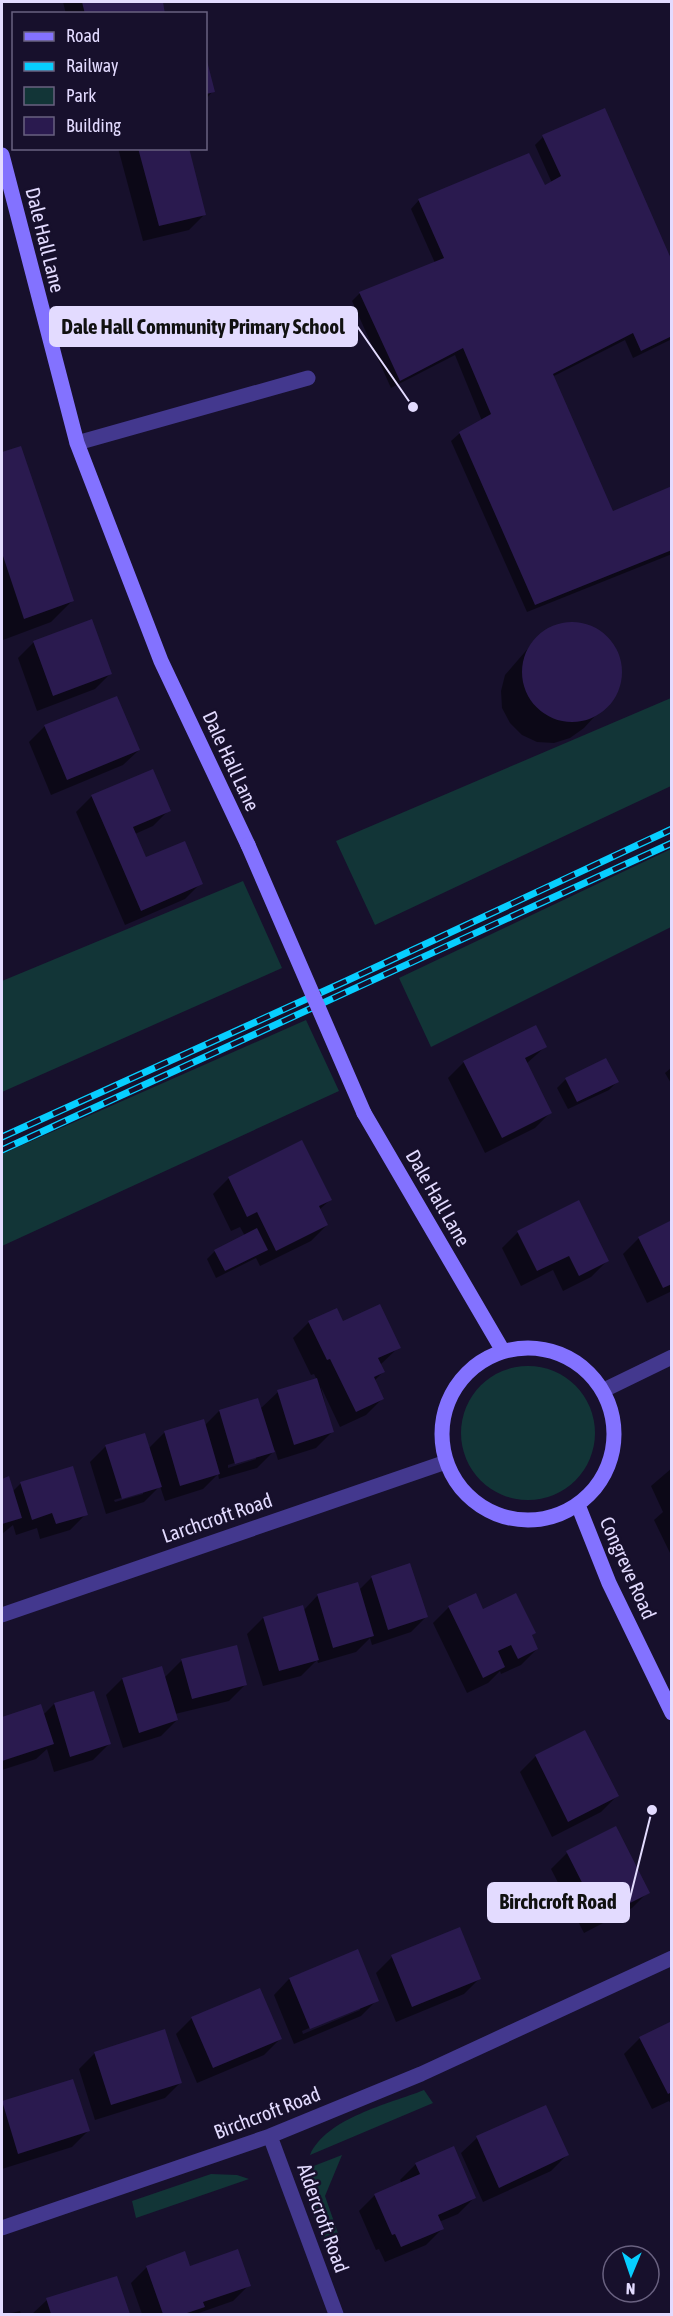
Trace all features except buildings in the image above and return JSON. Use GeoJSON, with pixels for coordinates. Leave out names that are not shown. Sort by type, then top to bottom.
{"type":"FeatureCollection","features":[{"type":"Feature","properties":{"kind":"street","name":"Dale Hall Lane"},"geometry":{"type":"LineString","coordinates":[[2,155],[77,443],[161,661],[248,845],[364,1113],[503,1351]]}},
{"type":"Feature","properties":{"kind":"street"},"geometry":{"type":"LineString","coordinates":[[77,443],[308,378]]}},
{"type":"Feature","properties":{"kind":"street"},"geometry":{"type":"LineString","coordinates":[[526,1347],[549,1350],[570,1359],[589,1372],[604,1390],[613,1415],[615,1441],[609,1465],[597,1488],[578,1505],[554,1517],[527,1521],[501,1517],[477,1504],[458,1486],[446,1462],[441,1435],[446,1407],[458,1383],[478,1363],[503,1351],[526,1347]]}},
{"type":"Feature","properties":{"kind":"street"},"geometry":{"type":"LineString","coordinates":[[604,1390],[672,1357]]}},
{"type":"Feature","properties":{"kind":"street","name":"Larchcroft Road"},"geometry":{"type":"LineString","coordinates":[[2,1615],[446,1462]]}},
{"type":"Feature","properties":{"kind":"street","name":"Congreve Road"},"geometry":{"type":"LineString","coordinates":[[578,1505],[609,1583],[672,1713]]}},
{"type":"Feature","properties":{"kind":"street","name":"Birchcroft Road"},"geometry":{"type":"LineString","coordinates":[[2,2228],[270,2136],[421,2074],[672,1958]]}},
{"type":"Feature","properties":{"kind":"street","name":"Aldercroft Road"},"geometry":{"type":"LineString","coordinates":[[270,2136],[336,2314]]}},
{"type":"Feature","properties":{"kind":"green space"},"geometry":{"type":"Polygon","coordinates":[[[671,698],[671,786],[375,925],[336,841],[671,698]]]}},
{"type":"Feature","properties":{"kind":"green space"},"geometry":{"type":"Polygon","coordinates":[[[671,849],[671,927],[431,1047],[399,978],[671,849]]]}},
{"type":"Feature","properties":{"kind":"green space"},"geometry":{"type":"Polygon","coordinates":[[[243,881],[282,968],[2,1092],[2,981],[243,881]]]}},
{"type":"Feature","properties":{"kind":"green space"},"geometry":{"type":"Polygon","coordinates":[[[306,1020],[339,1091],[2,1246],[2,1154],[306,1020]]]}},
{"type":"Feature","properties":{"kind":"green space"},"geometry":{"type":"Polygon","coordinates":[[[528,1366],[554,1371],[575,1386],[590,1407],[595,1433],[590,1459],[575,1480],[554,1495],[528,1500],[502,1495],[481,1480],[466,1459],[461,1433],[466,1407],[481,1386],[502,1371],[528,1366]]]}},
{"type":"Feature","properties":{"kind":"green space"},"geometry":{"type":"Polygon","coordinates":[[[424,2090],[433,2103],[310,2155],[318,2142],[344,2122],[424,2090]]]}},
{"type":"Feature","properties":{"kind":"green space"},"geometry":{"type":"Polygon","coordinates":[[[342,2155],[325,2196],[340,2239],[324,2245],[305,2192],[306,2169],[342,2155]]]}},
{"type":"Feature","properties":{"kind":"green space"},"geometry":{"type":"Polygon","coordinates":[[[211,2174],[237,2175],[249,2179],[136,2218],[132,2201],[211,2174]]]}},
{"type":"Feature","properties":{"kind":"railway"},"geometry":{"type":"LineString","coordinates":[[2,1137],[344,982],[672,829]]}},
{"type":"Feature","properties":{"kind":"railway"},"geometry":{"type":"LineString","coordinates":[[2,1150],[672,843]]}},
{"type":"Feature","properties":{"kind":"place","name":"Dale Hall Community Primary School"},"geometry":{"type":"Point","coordinates":[413,407]}},
{"type":"Feature","properties":{"kind":"place","name":"Birchcroft Road"},"geometry":{"type":"Point","coordinates":[652,1810]}}]}
